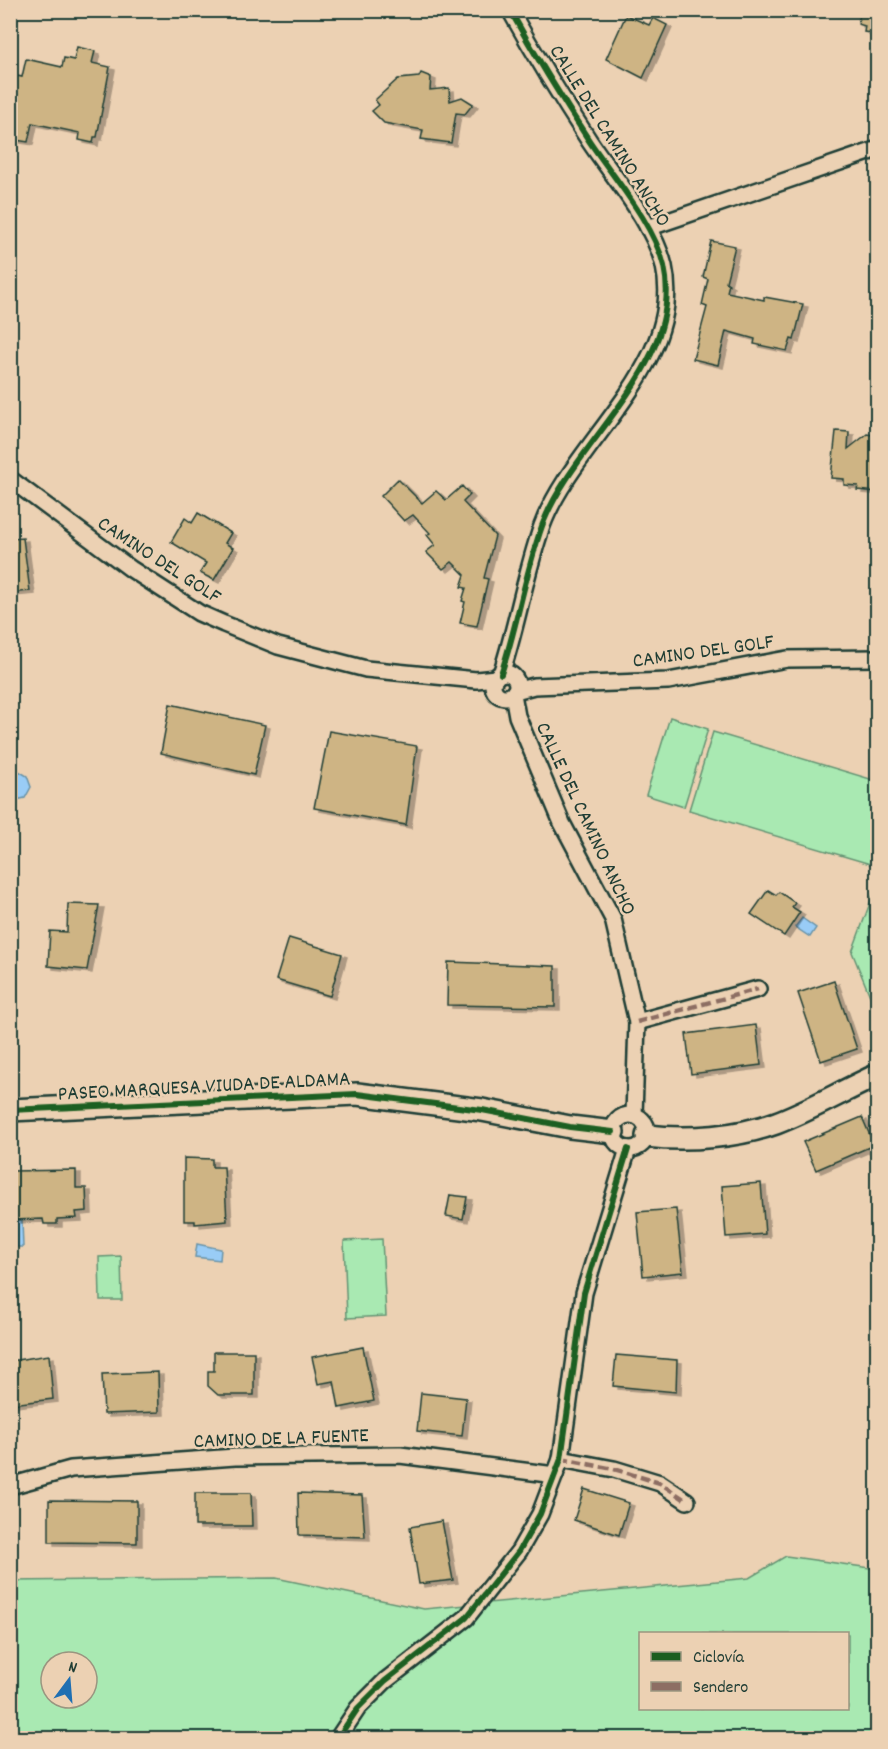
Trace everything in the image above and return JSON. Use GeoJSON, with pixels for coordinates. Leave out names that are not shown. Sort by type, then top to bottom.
{"type":"FeatureCollection","features":[{"type":"Feature","properties":{"kind":"street","name":"CALLE DEL CAMINO ANCHO"},"geometry":{"type":"LineString","coordinates":[[510,10],[546,74],[648,228],[664,267],[666,300],[659,335],[636,381],[566,478],[542,526],[511,644],[506,684],[562,823],[613,919],[637,1022],[634,1115]]}},
{"type":"Feature","properties":{"kind":"street"},"geometry":{"type":"LineString","coordinates":[[648,228],[878,149]]}},
{"type":"Feature","properties":{"kind":"street","name":"CAMINO DEL GOLF"},"geometry":{"type":"LineString","coordinates":[[10,479],[131,569],[199,613],[278,646],[366,669],[534,686],[668,681],[788,659],[878,658]]}},
{"type":"Feature","properties":{"kind":"street"},"geometry":{"type":"LineString","coordinates":[[637,1022],[758,989]]}},
{"type":"Feature","properties":{"kind":"street"},"geometry":{"type":"LineString","coordinates":[[647,1136],[676,1138],[726,1134],[776,1123],[878,1075]]}},
{"type":"Feature","properties":{"kind":"street","name":"PASEO MARQUESA VIUDA DE ALDAMA"},"geometry":{"type":"LineString","coordinates":[[10,1110],[357,1094],[482,1110],[570,1127],[613,1132]]}},
{"type":"Feature","properties":{"kind":"street"},"geometry":{"type":"LineString","coordinates":[[634,1115],[645,1123],[647,1136],[638,1148],[628,1149],[617,1143],[613,1132],[614,1126],[622,1117],[634,1115]]}},
{"type":"Feature","properties":{"kind":"street"},"geometry":{"type":"LineString","coordinates":[[338,1738],[358,1708],[385,1680],[466,1618],[519,1551],[540,1514],[561,1459],[584,1293],[628,1149]]}},
{"type":"Feature","properties":{"kind":"street","name":"CAMINO DE LA FUENTE"},"geometry":{"type":"LineString","coordinates":[[10,1486],[71,1469],[235,1457],[400,1455],[555,1475]]}},
{"type":"Feature","properties":{"kind":"street"},"geometry":{"type":"LineString","coordinates":[[561,1459],[614,1469],[660,1483],[687,1501]]}},
{"type":"Feature","properties":{"kind":"green space"},"geometry":{"type":"Polygon","coordinates":[[[670,717],[708,729],[684,807],[646,795],[670,717]]]}},
{"type":"Feature","properties":{"kind":"green space"},"geometry":{"type":"Polygon","coordinates":[[[713,732],[877,781],[877,866],[689,810],[713,732]]]}},
{"type":"Feature","properties":{"kind":"green space"},"geometry":{"type":"Polygon","coordinates":[[[878,884],[877,1013],[852,952],[878,884]]]}},
{"type":"Feature","properties":{"kind":"green space"},"geometry":{"type":"Polygon","coordinates":[[[382,1239],[386,1316],[347,1318],[344,1241],[382,1239]]]}},
{"type":"Feature","properties":{"kind":"green space"},"geometry":{"type":"Polygon","coordinates":[[[121,1256],[122,1300],[100,1300],[99,1257],[121,1256]]]}},
{"type":"Feature","properties":{"kind":"green space"},"geometry":{"type":"Polygon","coordinates":[[[786,1556],[877,1569],[877,1738],[11,1738],[10,1581],[276,1578],[424,1609],[749,1578],[786,1556]]]}},
{"type":"Feature","properties":{"kind":"water"},"geometry":{"type":"Polygon","coordinates":[[[17,770],[27,776],[31,787],[25,798],[11,801],[11,771],[17,770]]]}},
{"type":"Feature","properties":{"kind":"water"},"geometry":{"type":"Polygon","coordinates":[[[802,918],[816,928],[810,937],[795,927],[802,918]]]}},
{"type":"Feature","properties":{"kind":"water"},"geometry":{"type":"Polygon","coordinates":[[[16,1220],[22,1220],[23,1247],[17,1247],[16,1220]]]}},
{"type":"Feature","properties":{"kind":"water"},"geometry":{"type":"Polygon","coordinates":[[[197,1244],[221,1249],[220,1260],[195,1257],[197,1244]]]}},
{"type":"Feature","properties":{"kind":"building"},"geometry":{"type":"Polygon","coordinates":[[[860,10],[878,10],[878,34],[864,32],[865,26],[858,24],[860,10]]]}},
{"type":"Feature","properties":{"kind":"building"},"geometry":{"type":"Polygon","coordinates":[[[626,15],[649,25],[653,18],[667,25],[643,78],[606,59],[626,15]]]}},
{"type":"Feature","properties":{"kind":"building"},"geometry":{"type":"Polygon","coordinates":[[[77,47],[95,51],[92,63],[110,67],[97,137],[94,137],[93,143],[79,140],[80,133],[32,123],[28,142],[10,139],[10,107],[17,76],[22,77],[26,59],[62,67],[64,58],[74,60],[77,47]]]}},
{"type":"Feature","properties":{"kind":"building"},"geometry":{"type":"Polygon","coordinates":[[[421,73],[431,77],[430,90],[449,88],[450,101],[462,97],[473,104],[465,114],[456,113],[451,143],[421,139],[423,130],[384,123],[372,111],[379,105],[375,100],[398,79],[419,77],[421,73]]]}},
{"type":"Feature","properties":{"kind":"building"},"geometry":{"type":"Polygon","coordinates":[[[711,241],[735,246],[726,282],[729,284],[727,292],[764,300],[764,297],[803,304],[794,340],[791,339],[787,351],[754,344],[755,339],[726,331],[718,365],[693,359],[707,307],[702,305],[708,279],[703,277],[711,241]]]}},
{"type":"Feature","properties":{"kind":"building"},"geometry":{"type":"Polygon","coordinates":[[[836,431],[849,432],[848,449],[867,434],[878,436],[878,492],[857,490],[858,486],[844,485],[844,479],[831,478],[836,431]]]}},
{"type":"Feature","properties":{"kind":"building"},"geometry":{"type":"Polygon","coordinates":[[[398,479],[422,503],[436,491],[446,500],[462,486],[470,495],[463,502],[495,536],[484,578],[488,579],[477,626],[460,623],[465,602],[462,601],[466,588],[461,587],[465,575],[452,562],[443,569],[426,552],[435,545],[427,535],[430,533],[413,515],[404,521],[381,496],[398,479]]]}},
{"type":"Feature","properties":{"kind":"building"},"geometry":{"type":"Polygon","coordinates":[[[198,513],[231,533],[225,543],[233,548],[214,580],[200,573],[206,563],[171,542],[185,518],[192,523],[198,513]]]}},
{"type":"Feature","properties":{"kind":"building"},"geometry":{"type":"Polygon","coordinates":[[[23,538],[30,591],[10,593],[10,539],[23,538]]]}},
{"type":"Feature","properties":{"kind":"building"},"geometry":{"type":"Polygon","coordinates":[[[170,704],[265,725],[254,775],[161,753],[170,704]]]}},
{"type":"Feature","properties":{"kind":"building"},"geometry":{"type":"Polygon","coordinates":[[[329,731],[417,746],[406,825],[314,808],[329,731]]]}},
{"type":"Feature","properties":{"kind":"building"},"geometry":{"type":"Polygon","coordinates":[[[768,890],[776,895],[779,892],[795,903],[792,907],[800,912],[784,936],[751,914],[768,890]]]}},
{"type":"Feature","properties":{"kind":"building"},"geometry":{"type":"Polygon","coordinates":[[[68,904],[99,905],[87,970],[48,966],[50,931],[67,932],[68,904]]]}},
{"type":"Feature","properties":{"kind":"building"},"geometry":{"type":"Polygon","coordinates":[[[289,938],[342,954],[330,996],[276,980],[289,938]]]}},
{"type":"Feature","properties":{"kind":"building"},"geometry":{"type":"Polygon","coordinates":[[[448,962],[555,966],[555,1007],[447,1005],[448,962]]]}},
{"type":"Feature","properties":{"kind":"building"},"geometry":{"type":"Polygon","coordinates":[[[834,981],[857,1049],[821,1061],[798,993],[834,981]]]}},
{"type":"Feature","properties":{"kind":"building"},"geometry":{"type":"Polygon","coordinates":[[[756,1025],[761,1065],[691,1074],[686,1034],[756,1025]]]}},
{"type":"Feature","properties":{"kind":"building"},"geometry":{"type":"Polygon","coordinates":[[[862,1117],[874,1145],[816,1170],[803,1142],[862,1117]]]}},
{"type":"Feature","properties":{"kind":"building"},"geometry":{"type":"Polygon","coordinates":[[[184,1158],[212,1159],[212,1167],[224,1167],[227,1221],[195,1224],[195,1221],[184,1221],[184,1158]]]}},
{"type":"Feature","properties":{"kind":"building"},"geometry":{"type":"Polygon","coordinates":[[[76,1170],[76,1188],[86,1188],[87,1211],[76,1212],[77,1218],[57,1219],[57,1224],[44,1224],[43,1219],[10,1220],[10,1171],[76,1170]]]}},
{"type":"Feature","properties":{"kind":"building"},"geometry":{"type":"Polygon","coordinates":[[[761,1183],[765,1234],[726,1237],[722,1186],[761,1183]]]}},
{"type":"Feature","properties":{"kind":"building"},"geometry":{"type":"Polygon","coordinates":[[[450,1195],[467,1197],[463,1219],[446,1216],[450,1195]]]}},
{"type":"Feature","properties":{"kind":"building"},"geometry":{"type":"Polygon","coordinates":[[[676,1209],[683,1272],[643,1276],[637,1212],[676,1209]]]}},
{"type":"Feature","properties":{"kind":"building"},"geometry":{"type":"Polygon","coordinates":[[[363,1347],[374,1401],[339,1408],[334,1381],[318,1384],[312,1357],[363,1347]]]}},
{"type":"Feature","properties":{"kind":"building"},"geometry":{"type":"Polygon","coordinates":[[[214,1352],[254,1352],[254,1395],[218,1395],[208,1386],[208,1371],[214,1371],[214,1352]]]}},
{"type":"Feature","properties":{"kind":"building"},"geometry":{"type":"Polygon","coordinates":[[[49,1355],[53,1399],[12,1404],[10,1361],[49,1355]]]}},
{"type":"Feature","properties":{"kind":"building"},"geometry":{"type":"Polygon","coordinates":[[[616,1355],[677,1360],[676,1392],[613,1386],[616,1355]]]}},
{"type":"Feature","properties":{"kind":"building"},"geometry":{"type":"Polygon","coordinates":[[[158,1372],[159,1412],[104,1414],[102,1374],[158,1372]]]}},
{"type":"Feature","properties":{"kind":"building"},"geometry":{"type":"Polygon","coordinates":[[[421,1393],[466,1398],[462,1436],[417,1431],[421,1393]]]}},
{"type":"Feature","properties":{"kind":"building"},"geometry":{"type":"Polygon","coordinates":[[[584,1489],[629,1503],[619,1535],[574,1520],[584,1489]]]}},
{"type":"Feature","properties":{"kind":"building"},"geometry":{"type":"Polygon","coordinates":[[[195,1493],[251,1493],[252,1526],[195,1526],[195,1493]]]}},
{"type":"Feature","properties":{"kind":"building"},"geometry":{"type":"Polygon","coordinates":[[[298,1493],[362,1495],[365,1537],[299,1535],[298,1493]]]}},
{"type":"Feature","properties":{"kind":"building"},"geometry":{"type":"Polygon","coordinates":[[[49,1500],[137,1501],[137,1543],[49,1542],[49,1500]]]}},
{"type":"Feature","properties":{"kind":"building"},"geometry":{"type":"Polygon","coordinates":[[[442,1521],[453,1580],[419,1584],[410,1527],[442,1521]]]}},
{"type":"Feature","properties":{"kind":"marked path"},"geometry":{"type":"LineString","coordinates":[[637,1022],[758,989]]}},
{"type":"Feature","properties":{"kind":"marked path"},"geometry":{"type":"LineString","coordinates":[[561,1459],[614,1469],[660,1483],[687,1501]]}},
{"type":"Feature","properties":{"kind":"cycle path"},"geometry":{"type":"LineString","coordinates":[[501,674],[542,526],[557,494],[643,369],[659,336],[666,302],[664,266],[652,234],[569,110],[510,10]]}},
{"type":"Feature","properties":{"kind":"cycle path"},"geometry":{"type":"LineString","coordinates":[[10,1110],[357,1094],[482,1110],[570,1127],[613,1132]]}},
{"type":"Feature","properties":{"kind":"cycle path"},"geometry":{"type":"LineString","coordinates":[[338,1738],[358,1708],[385,1681],[466,1618],[519,1551],[540,1514],[561,1459],[584,1293],[628,1149]]}}]}
